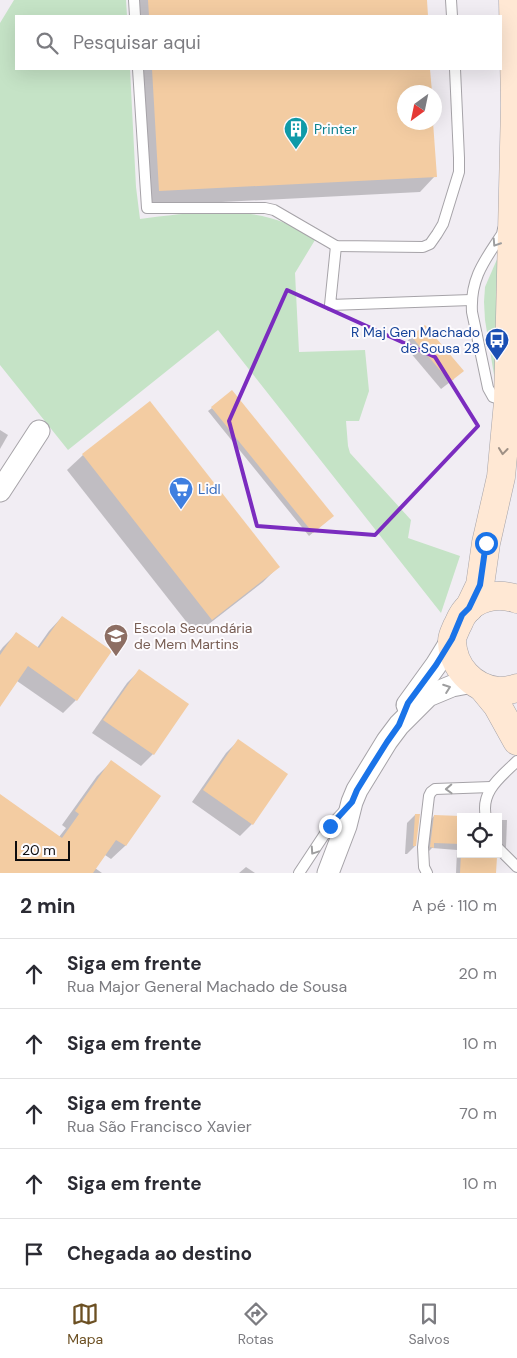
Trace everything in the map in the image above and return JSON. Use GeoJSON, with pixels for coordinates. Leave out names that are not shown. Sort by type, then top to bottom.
{"type":"FeatureCollection","features":[{"type":"Feature","properties":{"kind":"street"},"geometry":{"type":"LineString","coordinates":[[469,608],[480,585],[486,543],[501,477],[513,402],[515,105],[513,0]]}},
{"type":"Feature","properties":{"kind":"street"},"geometry":{"type":"LineString","coordinates":[[0,491],[39,430]]}},
{"type":"Feature","properties":{"kind":"street"},"geometry":{"type":"LineString","coordinates":[[399,725],[408,703],[436,665],[452,639],[462,615],[480,600],[493,596],[508,596],[517,599]]}},
{"type":"Feature","properties":{"kind":"street"},"geometry":{"type":"LineString","coordinates":[[452,639],[459,666],[496,705],[517,741]]}},
{"type":"Feature","properties":{"kind":"street"},"geometry":{"type":"LineString","coordinates":[[328,873],[357,790],[399,725],[428,696],[452,686],[478,685],[500,691],[517,688]]}},
{"type":"Feature","properties":{"kind":"lane"},"geometry":{"type":"LineString","coordinates":[[134,0],[135,15]]}},
{"type":"Feature","properties":{"kind":"lane"},"geometry":{"type":"LineString","coordinates":[[451,0],[452,15]]}},
{"type":"Feature","properties":{"kind":"lane"},"geometry":{"type":"LineString","coordinates":[[138,70],[147,208],[265,208],[274,210],[336,246],[423,247],[430,244],[443,224],[459,172],[454,70]]}},
{"type":"Feature","properties":{"kind":"lane"},"geometry":{"type":"LineString","coordinates":[[513,402],[493,397],[488,388],[471,300],[475,278],[502,234],[514,198]]}},
{"type":"Feature","properties":{"kind":"lane"},"geometry":{"type":"LineString","coordinates":[[336,246],[330,304],[471,300]]}},
{"type":"Feature","properties":{"kind":"lane"},"geometry":{"type":"LineString","coordinates":[[485,813],[486,796],[491,787],[517,761]]}},
{"type":"Feature","properties":{"kind":"lane"},"geometry":{"type":"LineString","coordinates":[[427,873],[424,867],[423,847],[426,814],[431,792],[435,789],[491,787]]}},
{"type":"Feature","properties":{"kind":"lane"},"geometry":{"type":"LineString","coordinates":[[299,873],[330,826],[352,802]]}},
{"type":"Feature","properties":{"kind":"lane"},"geometry":{"type":"LineString","coordinates":[[502,852],[517,866]]}},
{"type":"Feature","properties":{"kind":"highlighted area"},"geometry":{"type":"Polygon","coordinates":[[[287,290],[435,357],[478,426],[375,535],[257,526],[229,421],[287,290]]]}},
{"type":"Feature","properties":{"kind":"green space"},"geometry":{"type":"Polygon","coordinates":[[[14,0],[126,0],[127,15],[15,15],[15,70],[130,70],[136,187],[140,219],[214,212],[251,214],[269,217],[289,225],[315,240],[295,273],[299,352],[365,350],[369,391],[359,421],[346,421],[350,453],[411,520],[408,538],[460,556],[441,613],[218,330],[68,450],[0,365],[0,23],[14,0]]]}},
{"type":"Feature","properties":{"kind":"green space"},"geometry":{"type":"Polygon","coordinates":[[[501,250],[496,387],[485,320],[484,302],[485,287],[501,250]]]}},
{"type":"Feature","properties":{"kind":"building"},"geometry":{"type":"Polygon","coordinates":[[[148,0],[427,0],[428,15],[149,15],[148,0]]]}},
{"type":"Feature","properties":{"kind":"building","name":"Printer"},"geometry":{"type":"Polygon","coordinates":[[[152,70],[430,70],[431,85],[397,85],[397,130],[434,130],[437,177],[159,191],[152,70]]]}},
{"type":"Feature","properties":{"kind":"building"},"geometry":{"type":"Polygon","coordinates":[[[425,325],[464,371],[450,382],[411,336],[425,325]]]}},
{"type":"Feature","properties":{"kind":"building"},"geometry":{"type":"Polygon","coordinates":[[[232,390],[334,516],[313,533],[211,407],[232,390]]]}},
{"type":"Feature","properties":{"kind":"building","name":"Lidl"},"geometry":{"type":"Polygon","coordinates":[[[150,401],[280,567],[212,620],[82,454],[150,401]]]}},
{"type":"Feature","properties":{"kind":"building"},"geometry":{"type":"Polygon","coordinates":[[[62,616],[112,651],[77,701],[28,666],[0,707],[0,655],[16,632],[39,648],[62,616]]]}},
{"type":"Feature","properties":{"kind":"building"},"geometry":{"type":"Polygon","coordinates":[[[139,669],[189,704],[154,755],[103,720],[139,669]]]}},
{"type":"Feature","properties":{"kind":"building"},"geometry":{"type":"Polygon","coordinates":[[[238,739],[288,774],[253,825],[203,790],[238,739]]]}},
{"type":"Feature","properties":{"kind":"building"},"geometry":{"type":"Polygon","coordinates":[[[111,760],[161,796],[126,846],[116,840],[93,873],[0,873],[0,794],[62,838],[79,814],[75,811],[111,760]]]}},
{"type":"Feature","properties":{"kind":"building"},"geometry":{"type":"Polygon","coordinates":[[[415,814],[420,814],[416,846],[413,846],[415,814]]]}},
{"type":"Feature","properties":{"kind":"building"},"geometry":{"type":"Polygon","coordinates":[[[434,815],[457,816],[457,844],[434,843],[434,848],[430,847],[434,815]]]}},
{"type":"Feature","properties":{"kind":"building"},"geometry":{"type":"Polygon","coordinates":[[[461,858],[497,858],[496,873],[460,873],[461,858]]]}},
{"type":"Feature","properties":{"kind":"place","name":"Printer"},"geometry":{"type":"Point","coordinates":[296,150]}},
{"type":"Feature","properties":{"kind":"place","name":"R Maj Gen Machado de Sousa 28"},"geometry":{"type":"Point","coordinates":[497,361]}},
{"type":"Feature","properties":{"kind":"place","name":"Lidl"},"geometry":{"type":"Point","coordinates":[181,510]}},
{"type":"Feature","properties":{"kind":"place","name":"Escola Secundária de Mem Martins"},"geometry":{"type":"Point","coordinates":[116,657]}},
{"type":"Feature","properties":{"kind":"route"},"geometry":{"type":"LineString","coordinates":[[330,826],[352,802],[357,790],[399,725],[408,703],[436,665],[452,639],[462,615],[469,608],[480,585],[486,543]]}}]}
